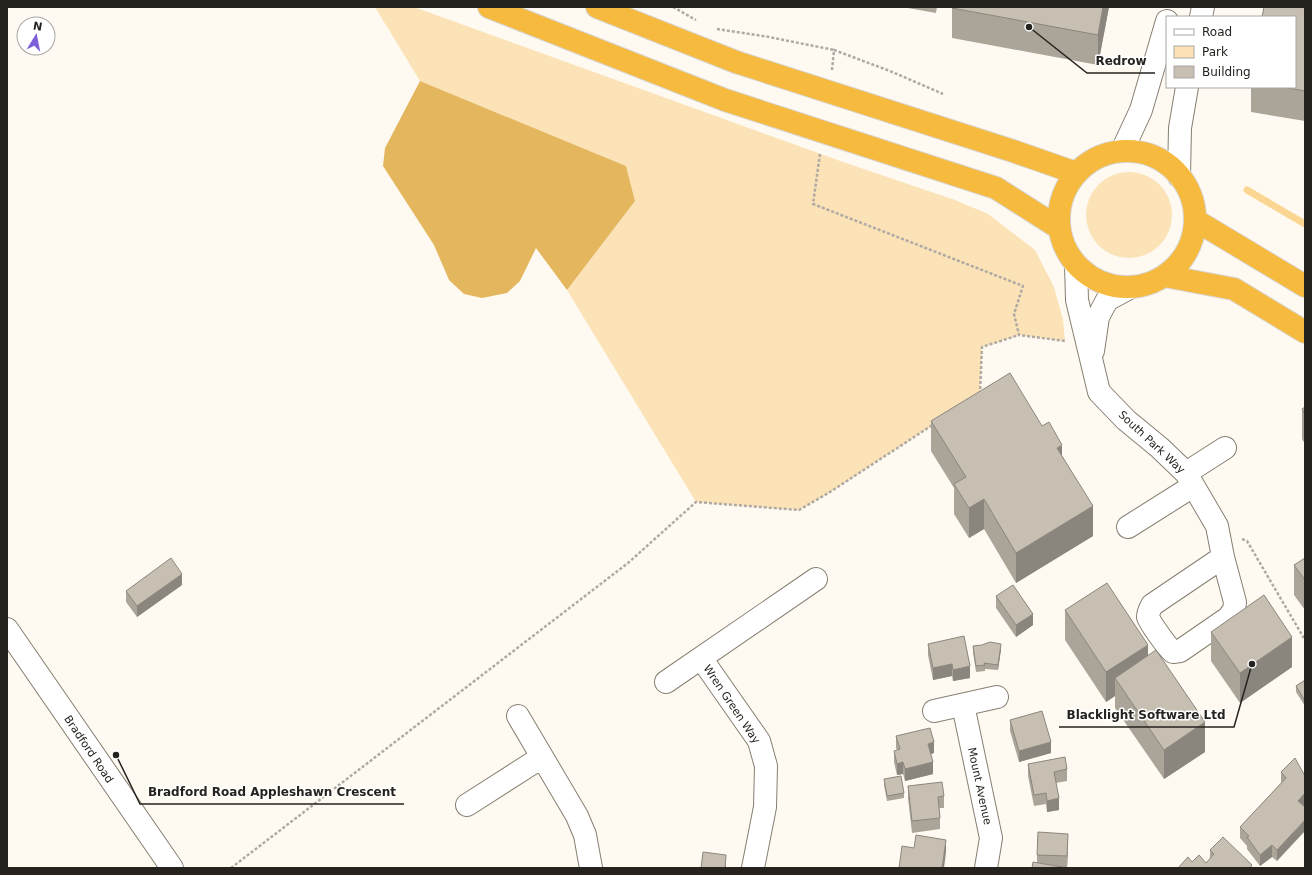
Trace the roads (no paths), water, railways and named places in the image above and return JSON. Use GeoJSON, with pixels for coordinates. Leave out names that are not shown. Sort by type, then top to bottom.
{"type":"FeatureCollection","features":[{"type":"Feature","properties":{"kind":"highway"},"geometry":{"type":"LineString","coordinates":[[489,7],[725,100],[996,188],[1059,228]]}},
{"type":"Feature","properties":{"kind":"highway"},"geometry":{"type":"LineString","coordinates":[[597,7],[736,62],[1013,151],[1076,173]]}},
{"type":"Feature","properties":{"kind":"highway"},"geometry":{"type":"LineString","coordinates":[[1122,151],[1136,152],[1151,156],[1166,164],[1180,176],[1192,199],[1195,220],[1193,234],[1188,248],[1178,264],[1165,276],[1149,284],[1132,287],[1116,287],[1100,282],[1087,275],[1076,265],[1065,249],[1059,228],[1059,213],[1062,198],[1076,173],[1099,157],[1122,151]]}},
{"type":"Feature","properties":{"kind":"highway"},"geometry":{"type":"LineString","coordinates":[[1195,220],[1305,286]]}},
{"type":"Feature","properties":{"kind":"highway"},"geometry":{"type":"LineString","coordinates":[[1165,276],[1234,289],[1305,332]]}},
{"type":"Feature","properties":{"kind":"street"},"geometry":{"type":"LineString","coordinates":[[1122,151],[1141,110],[1166,24]]}},
{"type":"Feature","properties":{"kind":"street"},"geometry":{"type":"LineString","coordinates":[[1180,176],[1180,128],[1187,88]]}},
{"type":"Feature","properties":{"kind":"street","name":"South Park Way"},"geometry":{"type":"LineString","coordinates":[[1076,265],[1077,300],[1099,392],[1126,420],[1160,448],[1190,480],[1217,526],[1223,557]]}},
{"type":"Feature","properties":{"kind":"street","name":"South Park Way"},"geometry":{"type":"LineString","coordinates":[[1092,359],[1098,317],[1107,300],[1132,287]]}},
{"type":"Feature","properties":{"kind":"street"},"geometry":{"type":"LineString","coordinates":[[1128,528],[1190,480],[1225,448]]}},
{"type":"Feature","properties":{"kind":"street","name":"Wren Green Way"},"geometry":{"type":"LineString","coordinates":[[666,682],[816,579]]}},
{"type":"Feature","properties":{"kind":"street","name":"Bradford Road"},"geometry":{"type":"LineString","coordinates":[[7,629],[172,868]]}},
{"type":"Feature","properties":{"kind":"street","name":"Wren Green Way"},"geometry":{"type":"LineString","coordinates":[[701,658],[759,741],[766,766],[765,806],[753,868]]}},
{"type":"Feature","properties":{"kind":"street"},"geometry":{"type":"LineString","coordinates":[[934,711],[997,697]]}},
{"type":"Feature","properties":{"kind":"street","name":"Mount Avenue"},"geometry":{"type":"LineString","coordinates":[[963,705],[991,838],[986,868]]}},
{"type":"Feature","properties":{"kind":"street"},"geometry":{"type":"LineString","coordinates":[[518,716],[577,816],[585,835],[591,868]]}},
{"type":"Feature","properties":{"kind":"street"},"geometry":{"type":"LineString","coordinates":[[467,805],[542,757]]}},
{"type":"Feature","properties":{"kind":"waterway"},"geometry":{"type":"LineString","coordinates":[[1247,190],[1305,224]]}},
{"type":"Feature","properties":{"kind":"place","name":"Redrow"},"geometry":{"type":"Point","coordinates":[1029,27]}},
{"type":"Feature","properties":{"kind":"place","name":"Blacklight Software Ltd"},"geometry":{"type":"Point","coordinates":[1252,664]}},
{"type":"Feature","properties":{"kind":"place","name":"Bradford Road Appleshawn Crescent"},"geometry":{"type":"Point","coordinates":[116,755]}}]}
